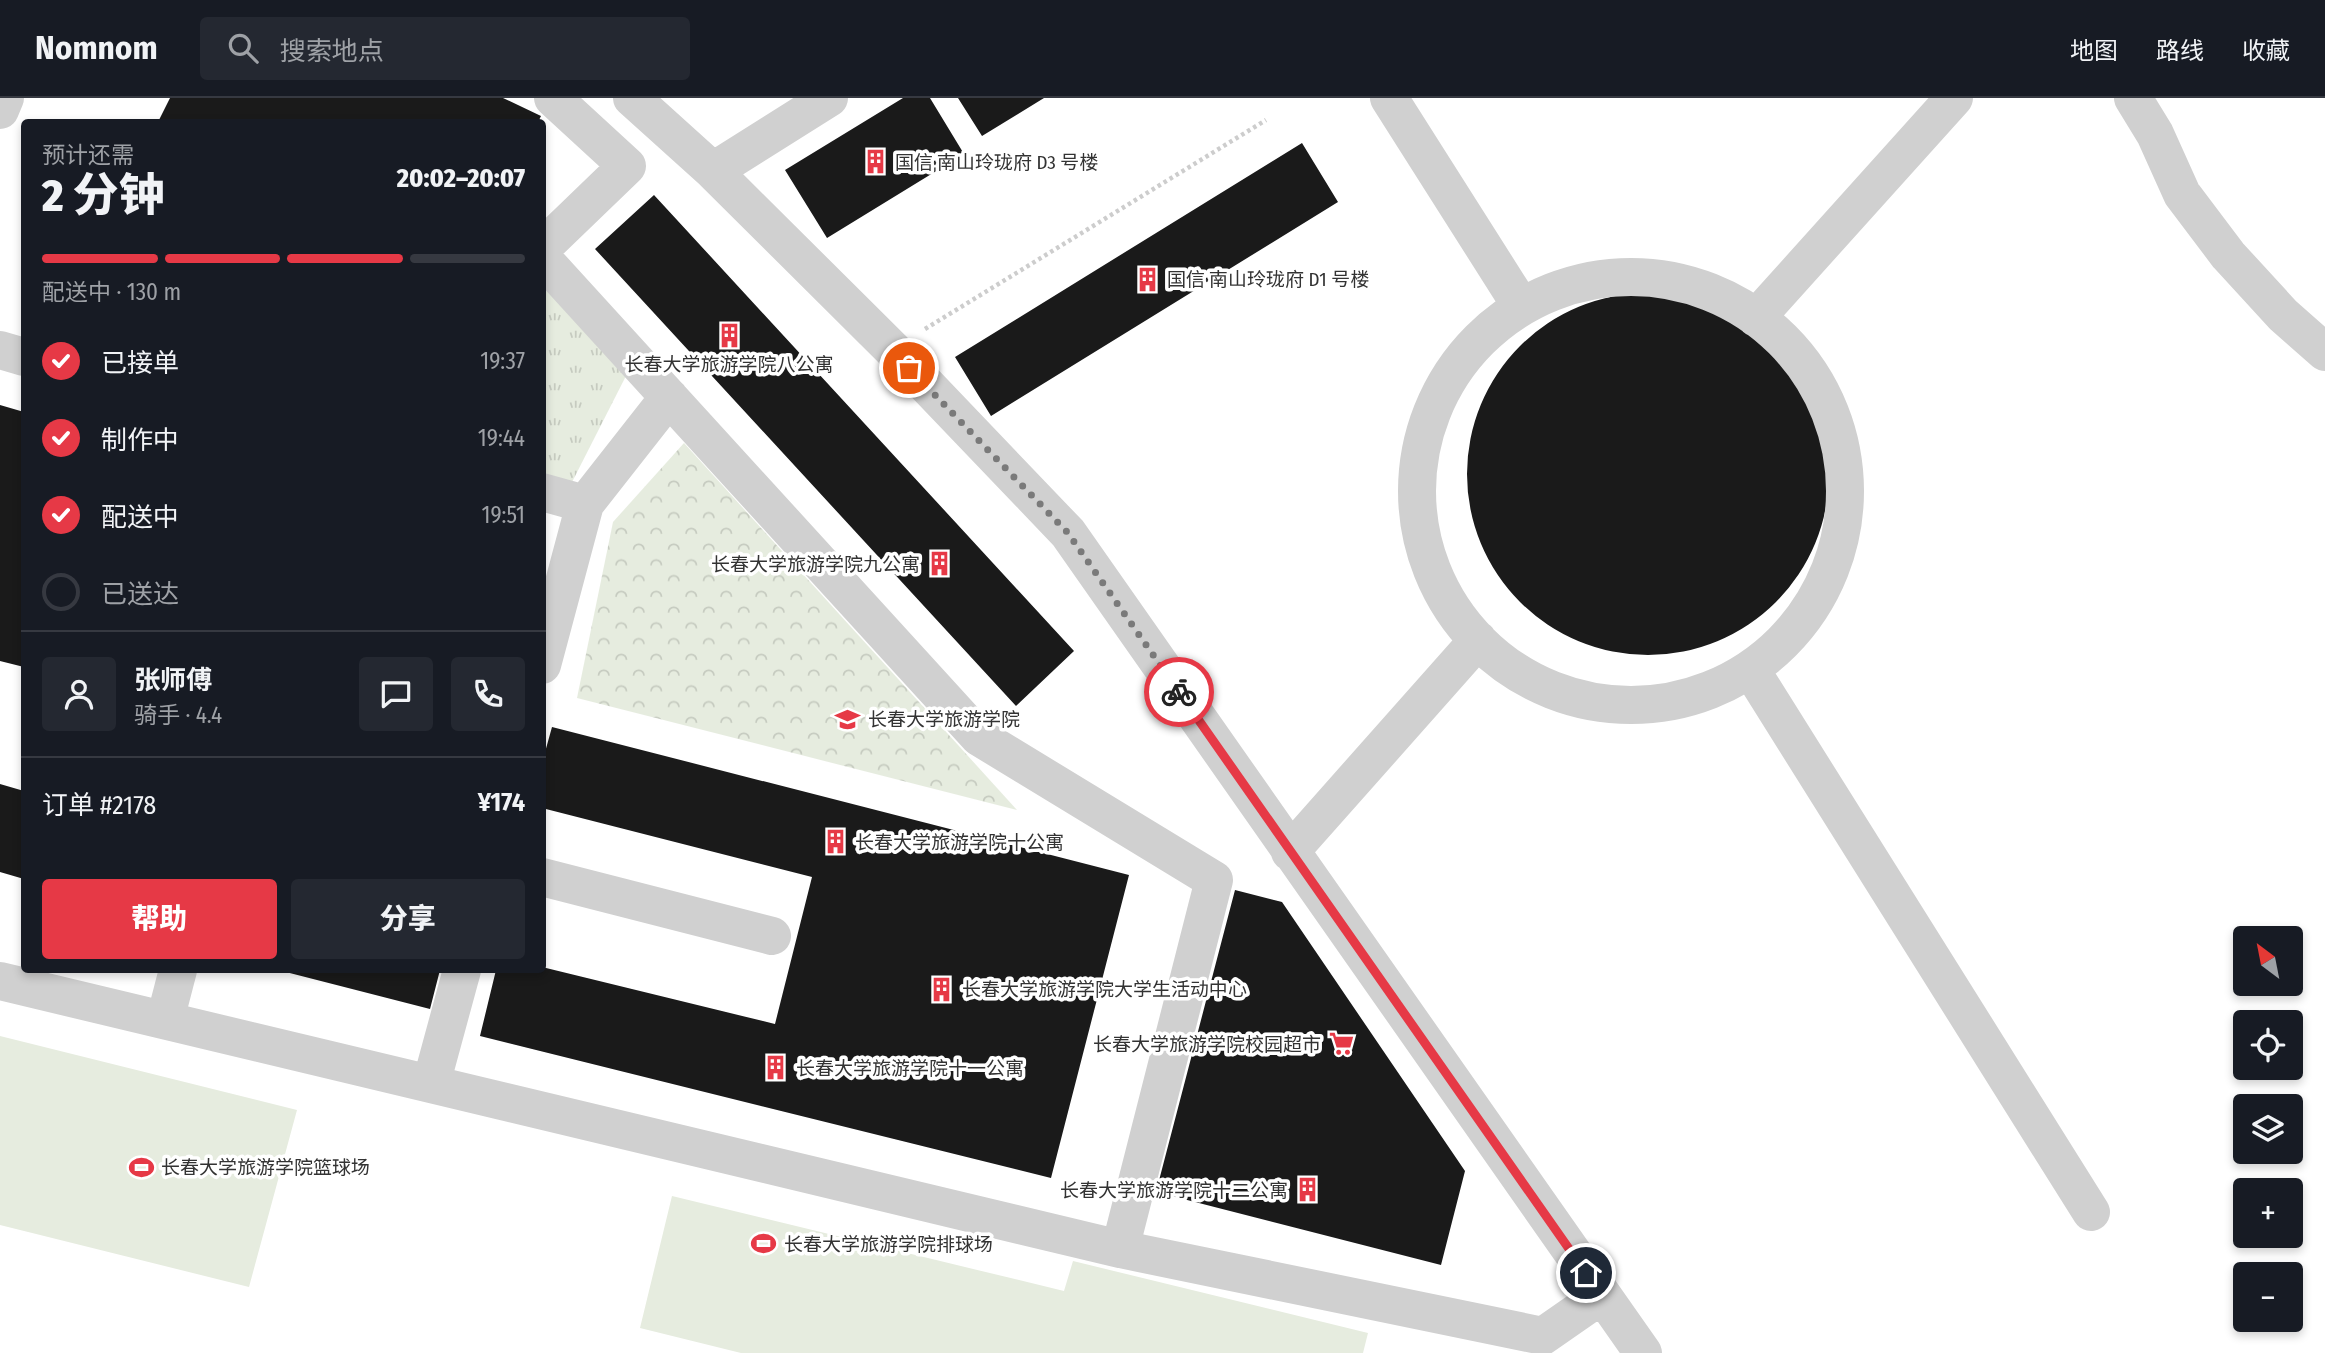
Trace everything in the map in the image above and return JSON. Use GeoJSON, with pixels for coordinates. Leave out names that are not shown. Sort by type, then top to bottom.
{"type":"FeatureCollection","features":[{"type":"Feature","properties":{"kind":"street"},"geometry":{"type":"LineString","coordinates":[[0,110],[5,98]]}},
{"type":"Feature","properties":{"kind":"street"},"geometry":{"type":"LineString","coordinates":[[546,244],[627,166],[553,98]]}},
{"type":"Feature","properties":{"kind":"street"},"geometry":{"type":"LineString","coordinates":[[632,98],[713,171],[892,349],[1068,533],[1643,1353]]}},
{"type":"Feature","properties":{"kind":"street"},"geometry":{"type":"LineString","coordinates":[[713,171],[829,98]]}},
{"type":"Feature","properties":{"kind":"street"},"geometry":{"type":"LineString","coordinates":[[1389,98],[1521,306]]}},
{"type":"Feature","properties":{"kind":"street"},"geometry":{"type":"LineString","coordinates":[[1756,318],[1954,98]]}},
{"type":"Feature","properties":{"kind":"street"},"geometry":{"type":"LineString","coordinates":[[2133,98],[2155,134],[2182,194],[2220,245],[2283,315],[2325,352]]}},
{"type":"Feature","properties":{"kind":"street"},"geometry":{"type":"LineString","coordinates":[[546,262],[979,737],[1214,880],[1120,1249]]}},
{"type":"Feature","properties":{"kind":"street"},"geometry":{"type":"LineString","coordinates":[[1664,278],[1735,302],[1793,348],[1831,411],[1846,483],[1836,557],[1801,623],[1751,670],[1688,698],[1620,705],[1553,692],[1494,657],[1449,606],[1422,543],[1416,475],[1432,408],[1468,350],[1521,306],[1590,279],[1664,278]]}},
{"type":"Feature","properties":{"kind":"street"},"geometry":{"type":"LineString","coordinates":[[0,350],[21,356]]}},
{"type":"Feature","properties":{"kind":"street"},"geometry":{"type":"LineString","coordinates":[[546,650],[585,504],[669,397]]}},
{"type":"Feature","properties":{"kind":"street"},"geometry":{"type":"LineString","coordinates":[[546,493],[585,504]]}},
{"type":"Feature","properties":{"kind":"street"},"geometry":{"type":"LineString","coordinates":[[1290,852],[1478,640]]}},
{"type":"Feature","properties":{"kind":"street"},"geometry":{"type":"LineString","coordinates":[[1751,670],[2091,1212]]}},
{"type":"Feature","properties":{"kind":"street"},"geometry":{"type":"LineString","coordinates":[[546,878],[772,936]]}},
{"type":"Feature","properties":{"kind":"street"},"geometry":{"type":"LineString","coordinates":[[165,1020],[177,973]]}},
{"type":"Feature","properties":{"kind":"street"},"geometry":{"type":"LineString","coordinates":[[431,1084],[461,973]]}},
{"type":"Feature","properties":{"kind":"street"},"geometry":{"type":"LineString","coordinates":[[0,981],[1120,1249],[1543,1336],[1602,1295]]}},
{"type":"Feature","properties":{"kind":"path"},"geometry":{"type":"LineString","coordinates":[[892,349],[1266,120]]}},
{"type":"Feature","properties":{"kind":"green space"},"geometry":{"type":"Polygon","coordinates":[[[548,288],[628,372],[569,488],[546,476],[548,288]]]}},
{"type":"Feature","properties":{"kind":"green space"},"geometry":{"type":"Polygon","coordinates":[[[684,443],[1017,810],[577,698],[613,522],[684,443]]]}},
{"type":"Feature","properties":{"kind":"green space","name":"长春大学旅游学院篮球场"},"geometry":{"type":"Polygon","coordinates":[[[0,1036],[297,1110],[249,1287],[0,1225],[0,1036]]]}},
{"type":"Feature","properties":{"kind":"green space","name":"长春大学旅游学院排球场"},"geometry":{"type":"Polygon","coordinates":[[[672,1196],[1064,1291],[1073,1261],[1368,1333],[1363,1353],[741,1353],[640,1328],[672,1196]]]}},
{"type":"Feature","properties":{"kind":"building"},"geometry":{"type":"Polygon","coordinates":[[[170,98],[503,98],[541,116],[540,119],[160,119],[170,98]]]}},
{"type":"Feature","properties":{"kind":"building","name":"国信·南山玲珑府 D3 号楼"},"geometry":{"type":"Polygon","coordinates":[[[903,98],[930,98],[964,154],[827,238],[785,170],[903,98]]]}},
{"type":"Feature","properties":{"kind":"building"},"geometry":{"type":"Polygon","coordinates":[[[958,98],[1044,98],[982,136],[958,98]]]}},
{"type":"Feature","properties":{"kind":"building","name":"国信·南山玲珑府 D1 号楼"},"geometry":{"type":"Polygon","coordinates":[[[1302,143],[1338,202],[991,416],[955,357],[1302,143]]]}},
{"type":"Feature","properties":{"kind":"building"},"geometry":{"type":"Polygon","coordinates":[[[654,195],[1074,651],[1016,706],[595,249],[654,195]]]}},
{"type":"Feature","properties":{"kind":"building"},"geometry":{"type":"Polygon","coordinates":[[[1648,293],[1683,297],[1717,307],[1733,314],[1776,346],[1808,389],[1815,405],[1825,439],[1829,474],[1825,509],[1815,543],[1808,559],[1776,602],[1733,634],[1717,641],[1683,651],[1648,655],[1613,651],[1579,641],[1563,634],[1520,602],[1488,559],[1481,543],[1471,509],[1467,474],[1471,439],[1481,405],[1488,389],[1520,346],[1563,314],[1579,307],[1613,297],[1648,293]]]}},
{"type":"Feature","properties":{"kind":"building"},"geometry":{"type":"Polygon","coordinates":[[[0,405],[21,411],[21,666],[0,661],[0,405]]]}},
{"type":"Feature","properties":{"kind":"building"},"geometry":{"type":"Polygon","coordinates":[[[552,727],[1129,875],[1051,1178],[480,1036],[495,973],[546,973],[546,968],[775,1024],[812,877],[546,809],[546,749],[552,727]]]}},
{"type":"Feature","properties":{"kind":"building"},"geometry":{"type":"Polygon","coordinates":[[[0,784],[21,790],[21,878],[0,872],[0,784]]]}},
{"type":"Feature","properties":{"kind":"building"},"geometry":{"type":"Polygon","coordinates":[[[1235,890],[1282,902],[1465,1171],[1441,1265],[1156,1192],[1235,890]]]}},
{"type":"Feature","properties":{"kind":"building"},"geometry":{"type":"Polygon","coordinates":[[[290,973],[439,973],[430,1009],[290,973]]]}},
{"type":"Feature","properties":{"kind":"way so far"},"geometry":{"type":"LineString","coordinates":[[909,368],[1068,533],[1179,692]]}},
{"type":"Feature","properties":{"kind":"place","name":"国信·南山玲珑府 D3 号楼"},"geometry":{"type":"Point","coordinates":[875,162]}},
{"type":"Feature","properties":{"kind":"place","name":"国信·南山玲珑府 D1 号楼"},"geometry":{"type":"Point","coordinates":[1147,279]}},
{"type":"Feature","properties":{"kind":"place","name":"长春大学旅游学院八公寓"},"geometry":{"type":"Point","coordinates":[729,336]}},
{"type":"Feature","properties":{"kind":"place","name":"长春大学旅游学院九公寓"},"geometry":{"type":"Point","coordinates":[940,564]}},
{"type":"Feature","properties":{"kind":"place","name":"长春大学旅游学院"},"geometry":{"type":"Point","coordinates":[848,719]}},
{"type":"Feature","properties":{"kind":"place","name":"长春大学旅游学院十公寓"},"geometry":{"type":"Point","coordinates":[835,842]}},
{"type":"Feature","properties":{"kind":"place","name":"长春大学旅游学院大学生活动中心"},"geometry":{"type":"Point","coordinates":[942,989]}},
{"type":"Feature","properties":{"kind":"place","name":"长春大学旅游学院校园超市"},"geometry":{"type":"Point","coordinates":[1341,1044]}},
{"type":"Feature","properties":{"kind":"place","name":"长春大学旅游学院十一公寓"},"geometry":{"type":"Point","coordinates":[776,1068]}},
{"type":"Feature","properties":{"kind":"place","name":"长春大学旅游学院篮球场"},"geometry":{"type":"Point","coordinates":[141,1167]}},
{"type":"Feature","properties":{"kind":"place","name":"长春大学旅游学院十二公寓"},"geometry":{"type":"Point","coordinates":[1308,1190]}},
{"type":"Feature","properties":{"kind":"place","name":"长春大学旅游学院排球场"},"geometry":{"type":"Point","coordinates":[764,1244]}},
{"type":"Feature","properties":{"kind":"route"},"geometry":{"type":"LineString","coordinates":[[1179,692],[1586,1273]]}}]}
